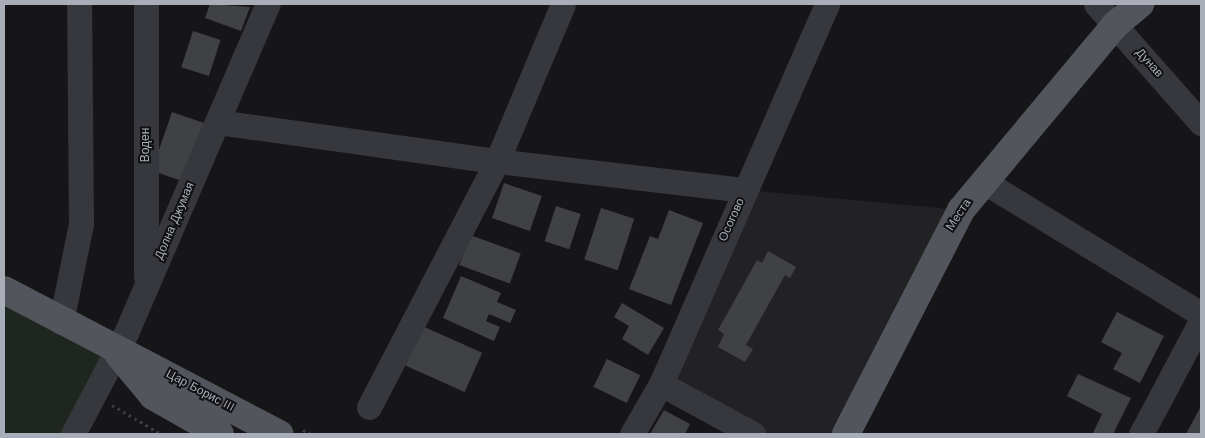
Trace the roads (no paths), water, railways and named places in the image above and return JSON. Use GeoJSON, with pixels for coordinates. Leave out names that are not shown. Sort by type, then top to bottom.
{"type":"FeatureCollection","features":[{"type":"Feature","properties":{"kind":"main road","name":"Места"},"geometry":{"type":"LineString","coordinates":[[846,434],[941,244],[983,181],[1115,25],[1140,4]]}},
{"type":"Feature","properties":{"kind":"main road","name":"Цар Борис III"},"geometry":{"type":"LineString","coordinates":[[4,290],[117,352],[171,375],[280,434]]}},
{"type":"Feature","properties":{"kind":"main road","name":"Цар Борис III"},"geometry":{"type":"LineString","coordinates":[[117,352],[153,396],[220,434]]}},
{"type":"Feature","properties":{"kind":"street"},"geometry":{"type":"LineString","coordinates":[[61,322],[81,224],[79,4]]}},
{"type":"Feature","properties":{"kind":"street","name":"Воден"},"geometry":{"type":"LineString","coordinates":[[146,4],[146,286]]}},
{"type":"Feature","properties":{"kind":"street","name":"Долна Джумая"},"geometry":{"type":"LineString","coordinates":[[74,434],[117,352],[268,4]]}},
{"type":"Feature","properties":{"kind":"street"},"geometry":{"type":"LineString","coordinates":[[368,407],[497,161],[562,4]]}},
{"type":"Feature","properties":{"kind":"street","name":"Осогово"},"geometry":{"type":"LineString","coordinates":[[632,434],[661,384],[827,4]]}},
{"type":"Feature","properties":{"kind":"street","name":"Дунав"},"geometry":{"type":"LineString","coordinates":[[1096,4],[1201,123]]}},
{"type":"Feature","properties":{"kind":"street"},"geometry":{"type":"LineString","coordinates":[[218,122],[497,161],[745,190]]}},
{"type":"Feature","properties":{"kind":"street"},"geometry":{"type":"LineString","coordinates":[[983,181],[1201,314]]}},
{"type":"Feature","properties":{"kind":"street"},"geometry":{"type":"LineString","coordinates":[[1141,434],[1201,321]]}},
{"type":"Feature","properties":{"kind":"street"},"geometry":{"type":"LineString","coordinates":[[661,384],[753,434]]}}]}
